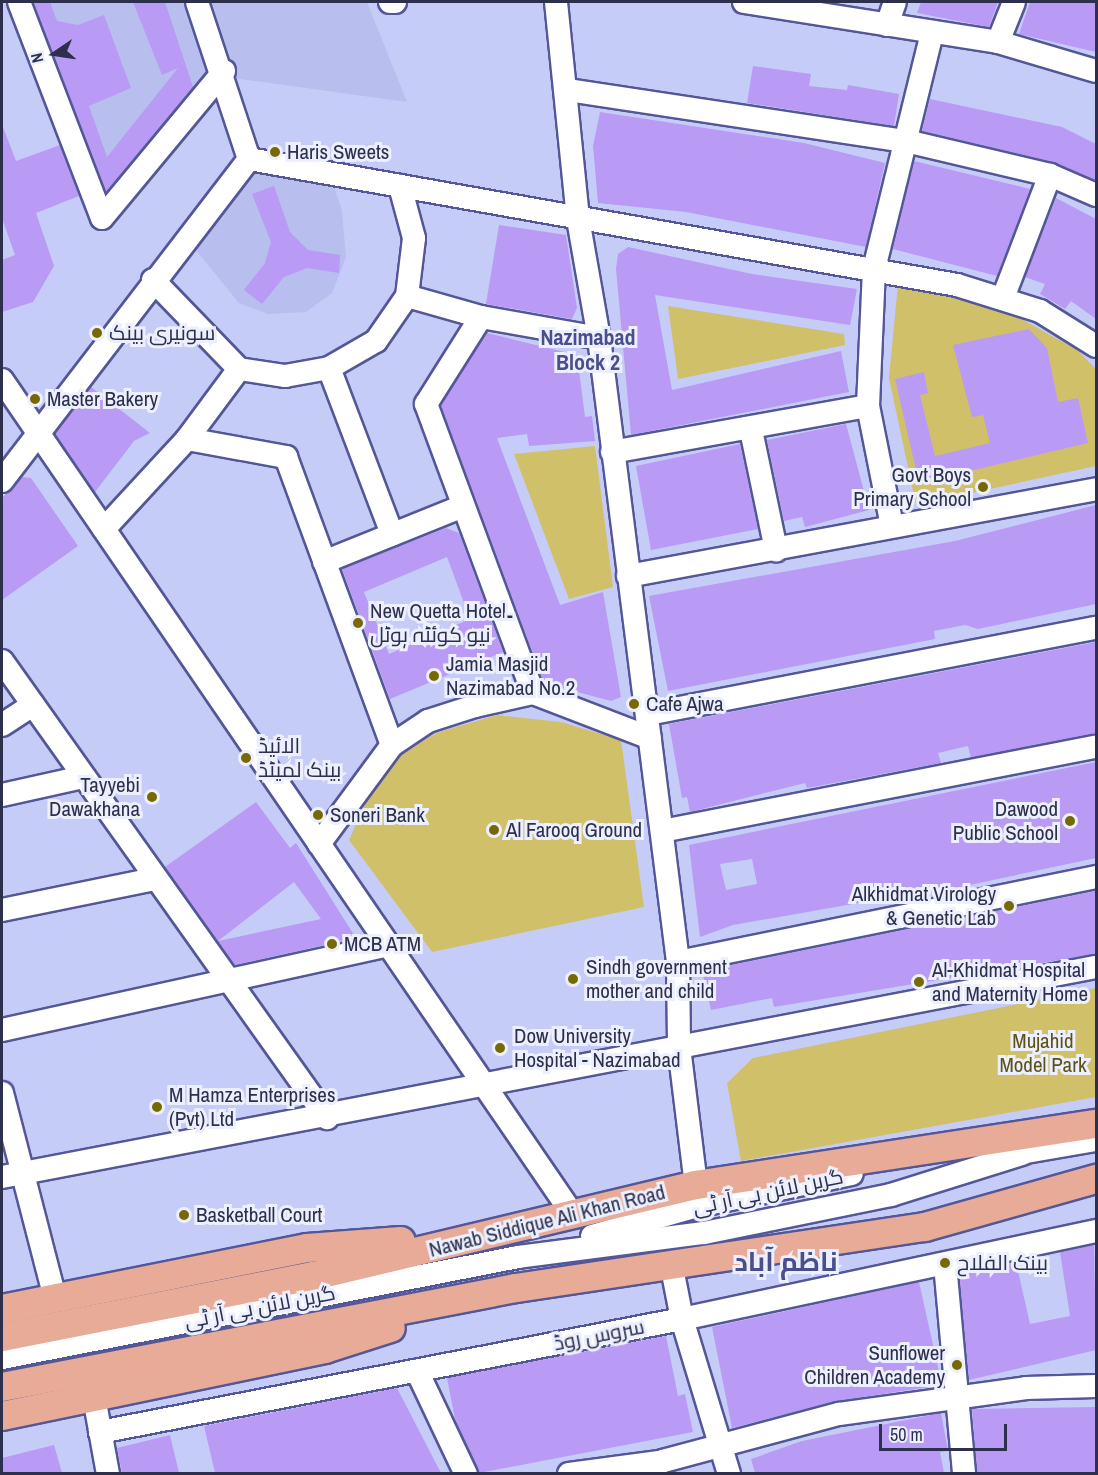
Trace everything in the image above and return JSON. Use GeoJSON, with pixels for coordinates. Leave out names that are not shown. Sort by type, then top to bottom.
{"type":"FeatureCollection","features":[{"type":"Feature","properties":{"kind":"main road","name":"Nawab Siddique Ali Khan Road"},"geometry":{"type":"LineString","coordinates":[[2,1337],[314,1276],[493,1234],[571,1212],[696,1185],[1096,1124]]}},
{"type":"Feature","properties":{"kind":"main road"},"geometry":{"type":"LineString","coordinates":[[2,1387],[516,1288],[671,1263],[925,1227],[1096,1179]]}},
{"type":"Feature","properties":{"kind":"main road"},"geometry":{"type":"LineString","coordinates":[[2,1309],[307,1248],[493,1234]]}},
{"type":"Feature","properties":{"kind":"main road"},"geometry":{"type":"LineString","coordinates":[[2,1416],[326,1349],[516,1288]]}},
{"type":"Feature","properties":{"kind":"street"},"geometry":{"type":"LineString","coordinates":[[19,2],[102,218],[224,71]]}},
{"type":"Feature","properties":{"kind":"street"},"geometry":{"type":"LineString","coordinates":[[197,2],[224,71],[249,159]]}},
{"type":"Feature","properties":{"kind":"street"},"geometry":{"type":"LineString","coordinates":[[556,2],[568,90],[578,219],[599,338],[678,962],[679,1047],[696,1185]]}},
{"type":"Feature","properties":{"kind":"street"},"geometry":{"type":"LineString","coordinates":[[744,2],[769,3],[887,25],[998,42],[1096,71]]}},
{"type":"Feature","properties":{"kind":"street"},"geometry":{"type":"LineString","coordinates":[[887,25],[895,2]]}},
{"type":"Feature","properties":{"kind":"street"},"geometry":{"type":"LineString","coordinates":[[998,42],[1014,2]]}},
{"type":"Feature","properties":{"kind":"street"},"geometry":{"type":"LineString","coordinates":[[892,526],[868,406],[874,269],[932,32]]}},
{"type":"Feature","properties":{"kind":"street"},"geometry":{"type":"LineString","coordinates":[[568,90],[906,141],[1050,175],[1096,195]]}},
{"type":"Feature","properties":{"kind":"street"},"geometry":{"type":"LineString","coordinates":[[249,159],[578,219],[874,269],[1003,298],[1040,312],[1096,346]]}},
{"type":"Feature","properties":{"kind":"street"},"geometry":{"type":"LineString","coordinates":[[2,482],[153,280],[249,159]]}},
{"type":"Feature","properties":{"kind":"street"},"geometry":{"type":"LineString","coordinates":[[1003,298],[1050,175]]}},
{"type":"Feature","properties":{"kind":"street"},"geometry":{"type":"LineString","coordinates":[[153,280],[239,369],[285,376],[329,368],[376,341],[408,296],[414,238],[400,186]]}},
{"type":"Feature","properties":{"kind":"street"},"geometry":{"type":"LineString","coordinates":[[408,296],[481,317],[599,338]]}},
{"type":"Feature","properties":{"kind":"street"},"geometry":{"type":"LineString","coordinates":[[481,317],[426,404],[461,507],[533,693]]}},
{"type":"Feature","properties":{"kind":"street"},"geometry":{"type":"LineString","coordinates":[[329,368],[392,534]]}},
{"type":"Feature","properties":{"kind":"street"},"geometry":{"type":"LineString","coordinates":[[104,529],[186,439],[239,369]]}},
{"type":"Feature","properties":{"kind":"street"},"geometry":{"type":"LineString","coordinates":[[2,380],[36,435],[104,529],[571,1212]]}},
{"type":"Feature","properties":{"kind":"street"},"geometry":{"type":"LineString","coordinates":[[612,452],[751,430],[868,406]]}},
{"type":"Feature","properties":{"kind":"street"},"geometry":{"type":"LineString","coordinates":[[751,430],[776,550]]}},
{"type":"Feature","properties":{"kind":"street"},"geometry":{"type":"LineString","coordinates":[[186,439],[286,457],[392,745]]}},
{"type":"Feature","properties":{"kind":"street"},"geometry":{"type":"LineString","coordinates":[[628,576],[1096,489]]}},
{"type":"Feature","properties":{"kind":"street"},"geometry":{"type":"LineString","coordinates":[[324,562],[461,507]]}},
{"type":"Feature","properties":{"kind":"street"},"geometry":{"type":"LineString","coordinates":[[648,714],[1096,628]]}},
{"type":"Feature","properties":{"kind":"street"},"geometry":{"type":"LineString","coordinates":[[2,661],[227,981],[327,1118]]}},
{"type":"Feature","properties":{"kind":"street"},"geometry":{"type":"LineString","coordinates":[[319,844],[392,745],[428,722],[533,693],[650,738]]}},
{"type":"Feature","properties":{"kind":"street"},"geometry":{"type":"LineString","coordinates":[[2,725],[33,705]]}},
{"type":"Feature","properties":{"kind":"street"},"geometry":{"type":"LineString","coordinates":[[662,831],[1096,747]]}},
{"type":"Feature","properties":{"kind":"street"},"geometry":{"type":"LineString","coordinates":[[2,795],[83,777]]}},
{"type":"Feature","properties":{"kind":"street"},"geometry":{"type":"LineString","coordinates":[[678,962],[1096,877]]}},
{"type":"Feature","properties":{"kind":"street"},"geometry":{"type":"LineString","coordinates":[[2,910],[156,879]]}},
{"type":"Feature","properties":{"kind":"street"},"geometry":{"type":"LineString","coordinates":[[2,1030],[388,945]]}},
{"type":"Feature","properties":{"kind":"street"},"geometry":{"type":"LineString","coordinates":[[2,1178],[485,1088],[679,1047],[1096,967]]}},
{"type":"Feature","properties":{"kind":"street"},"geometry":{"type":"LineString","coordinates":[[2,1093],[56,1298]]}},
{"type":"Feature","properties":{"kind":"street","name":"گرین لائن بی آر ٹی"},"geometry":{"type":"LineString","coordinates":[[2,1358],[518,1257],[697,1206],[885,1167],[1022,1154],[1096,1140]]}},
{"type":"Feature","properties":{"kind":"street","name":"سروس روڈ"},"geometry":{"type":"LineString","coordinates":[[100,1432],[682,1319],[1096,1231]]}},
{"type":"Feature","properties":{"kind":"street"},"geometry":{"type":"LineString","coordinates":[[671,1263],[682,1319],[718,1446],[729,1473]]}},
{"type":"Feature","properties":{"kind":"street"},"geometry":{"type":"LineString","coordinates":[[945,1264],[964,1473]]}},
{"type":"Feature","properties":{"kind":"street"},"geometry":{"type":"LineString","coordinates":[[417,1371],[466,1473]]}},
{"type":"Feature","properties":{"kind":"street"},"geometry":{"type":"LineString","coordinates":[[569,1473],[663,1461],[839,1414],[957,1397],[1096,1386]]}},
{"type":"Feature","properties":{"kind":"street"},"geometry":{"type":"LineString","coordinates":[[94,1397],[108,1473]]}},
{"type":"Feature","properties":{"kind":"street"},"geometry":{"type":"LineString","coordinates":[[642,1473],[663,1461]]}},
{"type":"Feature","properties":{"kind":"shaded area"},"geometry":{"type":"Polygon","coordinates":[[[19,2],[367,2],[407,102],[226,77],[102,218],[19,2]]]}},
{"type":"Feature","properties":{"kind":"shaded area"},"geometry":{"type":"Polygon","coordinates":[[[249,159],[330,173],[342,211],[346,257],[332,293],[306,312],[268,314],[239,303],[186,238],[249,159]]]}},
{"type":"Feature","properties":{"kind":"green space"},"geometry":{"type":"Polygon","coordinates":[[[898,284],[1007,311],[1077,350],[1096,369],[1096,466],[916,505],[889,378],[898,284]]]}},
{"type":"Feature","properties":{"kind":"green space"},"geometry":{"type":"Polygon","coordinates":[[[668,306],[844,334],[845,345],[678,379],[668,306]]]}},
{"type":"Feature","properties":{"kind":"green space"},"geometry":{"type":"Polygon","coordinates":[[[595,446],[613,587],[569,599],[514,454],[595,446]]]}},
{"type":"Feature","properties":{"kind":"green space","name":"Al Farooq Ground"},"geometry":{"type":"Polygon","coordinates":[[[497,715],[561,722],[621,740],[644,907],[432,952],[349,840],[377,778],[398,757],[436,733],[497,715]]]}},
{"type":"Feature","properties":{"kind":"green space","name":"Mujahid Model Park"},"geometry":{"type":"Polygon","coordinates":[[[1096,988],[1096,1097],[741,1161],[727,1083],[753,1058],[1096,988]]]}},
{"type":"Feature","properties":{"kind":"building"},"geometry":{"type":"Polygon","coordinates":[[[33,2],[50,2],[57,21],[78,25],[104,15],[131,88],[89,106],[107,157],[178,68],[162,75],[133,2],[165,2],[193,87],[106,192],[33,2]]]}},
{"type":"Feature","properties":{"kind":"building"},"geometry":{"type":"Polygon","coordinates":[[[921,2],[998,2],[989,27],[917,13],[921,2]]]}},
{"type":"Feature","properties":{"kind":"building"},"geometry":{"type":"Polygon","coordinates":[[[1030,2],[1096,2],[1096,52],[1019,34],[1030,2]]]}},
{"type":"Feature","properties":{"kind":"building"},"geometry":{"type":"Polygon","coordinates":[[[753,66],[811,74],[809,86],[847,90],[848,85],[899,94],[894,126],[747,103],[753,66]]]}},
{"type":"Feature","properties":{"kind":"building"},"geometry":{"type":"Polygon","coordinates":[[[930,99],[1062,127],[1096,144],[1096,180],[1053,162],[922,131],[930,99]]]}},
{"type":"Feature","properties":{"kind":"building"},"geometry":{"type":"Polygon","coordinates":[[[600,112],[804,143],[885,163],[866,247],[686,212],[598,203],[593,146],[600,112]]]}},
{"type":"Feature","properties":{"kind":"building"},"geometry":{"type":"Polygon","coordinates":[[[3,127],[16,161],[60,145],[79,196],[36,213],[54,266],[33,302],[2,312],[2,260],[15,255],[2,218],[3,127]]]}},
{"type":"Feature","properties":{"kind":"building"},"geometry":{"type":"Polygon","coordinates":[[[914,161],[1030,189],[997,276],[893,249],[914,161]]]}},
{"type":"Feature","properties":{"kind":"building"},"geometry":{"type":"Polygon","coordinates":[[[274,186],[290,232],[308,250],[340,255],[339,273],[307,268],[284,277],[262,304],[244,290],[265,263],[271,242],[252,194],[274,186]]]}},
{"type":"Feature","properties":{"kind":"building"},"geometry":{"type":"Polygon","coordinates":[[[1056,198],[1096,219],[1096,319],[1071,301],[1065,309],[1040,294],[1045,284],[1025,277],[1056,198]]]}},
{"type":"Feature","properties":{"kind":"building"},"geometry":{"type":"Polygon","coordinates":[[[499,225],[566,235],[577,308],[572,319],[486,304],[499,225]]]}},
{"type":"Feature","properties":{"kind":"building"},"geometry":{"type":"Polygon","coordinates":[[[628,247],[752,274],[857,289],[850,325],[655,295],[672,390],[841,351],[849,392],[631,435],[616,269],[618,254],[628,247]]]}},
{"type":"Feature","properties":{"kind":"building"},"geometry":{"type":"Polygon","coordinates":[[[1029,329],[1047,348],[1058,402],[1078,398],[1088,443],[919,483],[895,379],[924,372],[928,393],[920,395],[935,456],[990,443],[983,415],[972,417],[953,345],[1029,329]]]}},
{"type":"Feature","properties":{"kind":"building"},"geometry":{"type":"Polygon","coordinates":[[[487,333],[577,355],[585,417],[592,416],[595,441],[529,446],[527,434],[497,438],[560,605],[603,592],[621,697],[611,701],[544,683],[441,406],[487,333]]]}},
{"type":"Feature","properties":{"kind":"building"},"geometry":{"type":"Polygon","coordinates":[[[91,387],[150,433],[134,441],[95,492],[55,434],[91,387]]]}},
{"type":"Feature","properties":{"kind":"building"},"geometry":{"type":"Polygon","coordinates":[[[846,424],[869,510],[805,527],[802,517],[784,521],[767,440],[846,424]]]}},
{"type":"Feature","properties":{"kind":"building"},"geometry":{"type":"Polygon","coordinates":[[[740,444],[758,529],[651,550],[636,466],[740,444]]]}},
{"type":"Feature","properties":{"kind":"building"},"geometry":{"type":"Polygon","coordinates":[[[22,477],[31,478],[78,546],[2,600],[2,498],[22,477]]]}},
{"type":"Feature","properties":{"kind":"building"},"geometry":{"type":"Polygon","coordinates":[[[1096,505],[1096,604],[978,629],[965,625],[934,631],[935,639],[668,691],[649,596],[955,541],[1096,505]]]}},
{"type":"Feature","properties":{"kind":"building"},"geometry":{"type":"Polygon","coordinates":[[[446,528],[459,533],[503,652],[390,699],[342,569],[446,528]],[[447,557],[364,592],[389,654],[470,619],[447,557]]]}},
{"type":"Feature","properties":{"kind":"building"},"geometry":{"type":"Polygon","coordinates":[[[1096,642],[1096,733],[971,758],[968,746],[938,753],[941,763],[807,788],[805,783],[690,812],[687,797],[682,798],[669,724],[1096,642]]]}},
{"type":"Feature","properties":{"kind":"building"},"geometry":{"type":"Polygon","coordinates":[[[1096,762],[1096,858],[899,900],[898,896],[733,925],[700,937],[689,845],[1096,762]],[[752,859],[720,864],[726,890],[757,884],[752,859]]]}},
{"type":"Feature","properties":{"kind":"building"},"geometry":{"type":"Polygon","coordinates":[[[256,802],[290,848],[296,843],[356,938],[235,965],[165,867],[256,802]],[[294,882],[218,941],[321,919],[294,882]]]}},
{"type":"Feature","properties":{"kind":"building"},"geometry":{"type":"Polygon","coordinates":[[[1096,891],[1096,954],[774,1007],[772,998],[711,1010],[702,971],[1096,891]]]}},
{"type":"Feature","properties":{"kind":"building"},"geometry":{"type":"Polygon","coordinates":[[[1094,1245],[1096,1350],[969,1380],[959,1274],[1016,1262],[1030,1324],[1070,1316],[1060,1252],[1094,1245]]]}},
{"type":"Feature","properties":{"kind":"building"},"geometry":{"type":"Polygon","coordinates":[[[919,1282],[942,1385],[837,1401],[732,1428],[712,1327],[919,1282]]]}},
{"type":"Feature","properties":{"kind":"building"},"geometry":{"type":"Polygon","coordinates":[[[666,1336],[678,1396],[685,1394],[693,1432],[479,1473],[455,1419],[447,1378],[666,1336]]]}},
{"type":"Feature","properties":{"kind":"building"},"geometry":{"type":"Polygon","coordinates":[[[397,1388],[441,1473],[215,1473],[204,1426],[397,1388]]]}},
{"type":"Feature","properties":{"kind":"building"},"geometry":{"type":"Polygon","coordinates":[[[1096,1407],[1096,1473],[977,1473],[972,1409],[1096,1407]]]}},
{"type":"Feature","properties":{"kind":"building"},"geometry":{"type":"Polygon","coordinates":[[[941,1413],[948,1451],[940,1452],[944,1473],[755,1473],[751,1459],[802,1441],[941,1413]]]}},
{"type":"Feature","properties":{"kind":"building"},"geometry":{"type":"Polygon","coordinates":[[[170,1435],[179,1473],[122,1473],[117,1448],[170,1435]]]}},
{"type":"Feature","properties":{"kind":"building"},"geometry":{"type":"Polygon","coordinates":[[[54,1445],[62,1473],[2,1473],[2,1458],[54,1445]]]}},
{"type":"Feature","properties":{"kind":"place","name":"Haris Sweets"},"geometry":{"type":"Point","coordinates":[275,152]}},
{"type":"Feature","properties":{"kind":"place","name":"سونیری بینک"},"geometry":{"type":"Point","coordinates":[97,333]}},
{"type":"Feature","properties":{"kind":"place","name":"Master Bakery"},"geometry":{"type":"Point","coordinates":[35,399]}},
{"type":"Feature","properties":{"kind":"place","name":"Govt Boys Primary School"},"geometry":{"type":"Point","coordinates":[983,487]}},
{"type":"Feature","properties":{"kind":"place","name":"New Quetta Hotel۔ نیو کوئٹہ ہوٹل"},"geometry":{"type":"Point","coordinates":[358,623]}},
{"type":"Feature","properties":{"kind":"place","name":"Jamia Masjid Nazimabad No.2"},"geometry":{"type":"Point","coordinates":[434,676]}},
{"type":"Feature","properties":{"kind":"place","name":"Cafe Ajwa"},"geometry":{"type":"Point","coordinates":[634,704]}},
{"type":"Feature","properties":{"kind":"place","name":"الائیڈ بینک لمیٹڈ"},"geometry":{"type":"Point","coordinates":[246,758]}},
{"type":"Feature","properties":{"kind":"place","name":"Tayyebi Dawakhana"},"geometry":{"type":"Point","coordinates":[152,797]}},
{"type":"Feature","properties":{"kind":"place","name":"Soneri Bank"},"geometry":{"type":"Point","coordinates":[318,815]}},
{"type":"Feature","properties":{"kind":"place","name":"Dawood Public School"},"geometry":{"type":"Point","coordinates":[1070,821]}},
{"type":"Feature","properties":{"kind":"place","name":"Al Farooq Ground"},"geometry":{"type":"Point","coordinates":[494,830]}},
{"type":"Feature","properties":{"kind":"place","name":"Alkhidmat Virology & Genetic Lab"},"geometry":{"type":"Point","coordinates":[1009,906]}},
{"type":"Feature","properties":{"kind":"place","name":"MCB ATM"},"geometry":{"type":"Point","coordinates":[332,944]}},
{"type":"Feature","properties":{"kind":"place","name":"Sindh government mother and child"},"geometry":{"type":"Point","coordinates":[573,979]}},
{"type":"Feature","properties":{"kind":"place","name":"Al-Khidmat Hospital and Maternity Home"},"geometry":{"type":"Point","coordinates":[919,982]}},
{"type":"Feature","properties":{"kind":"place","name":"Dow University Hospital - Nazimabad"},"geometry":{"type":"Point","coordinates":[500,1048]}},
{"type":"Feature","properties":{"kind":"place","name":"M Hamza Enterprises (Pvt) Ltd"},"geometry":{"type":"Point","coordinates":[157,1107]}},
{"type":"Feature","properties":{"kind":"place","name":"Basketball Court"},"geometry":{"type":"Point","coordinates":[184,1215]}},
{"type":"Feature","properties":{"kind":"place","name":"بینک الفلاح"},"geometry":{"type":"Point","coordinates":[945,1263]}},
{"type":"Feature","properties":{"kind":"place","name":"Sunflower Children Academy"},"geometry":{"type":"Point","coordinates":[957,1365]}},
{"type":"Feature","properties":{"kind":"district","name":"Nazimabad Block 2"},"geometry":{"type":"Point","coordinates":[588,350]}},
{"type":"Feature","properties":{"kind":"district","name":"ناظم آباد"},"geometry":{"type":"Point","coordinates":[786,1262]}}]}
